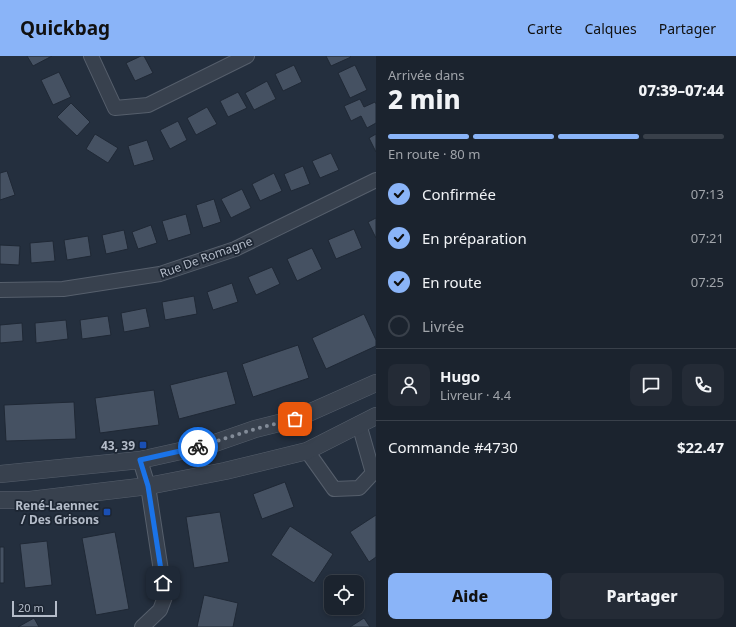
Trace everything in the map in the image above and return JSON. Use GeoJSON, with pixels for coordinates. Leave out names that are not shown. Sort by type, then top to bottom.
{"type":"FeatureCollection","features":[{"type":"Feature","properties":{"kind":"street"},"geometry":{"type":"LineString","coordinates":[[91,56],[115,108],[148,105],[247,56]]}},
{"type":"Feature","properties":{"kind":"street","name":"Rue De Romagne"},"geometry":{"type":"LineString","coordinates":[[0,290],[63,289],[160,274],[235,249],[376,180]]}},
{"type":"Feature","properties":{"kind":"street"},"geometry":{"type":"LineString","coordinates":[[0,474],[140,460],[212,444],[255,429],[295,419],[376,383]]}},
{"type":"Feature","properties":{"kind":"street"},"geometry":{"type":"LineString","coordinates":[[0,500],[30,500],[148,486],[225,471],[307,451],[376,416]]}},
{"type":"Feature","properties":{"kind":"street"},"geometry":{"type":"LineString","coordinates":[[307,451],[334,489],[359,488],[373,473],[359,424]]}},
{"type":"Feature","properties":{"kind":"street"},"geometry":{"type":"LineString","coordinates":[[140,460],[148,486],[165,597],[160,610],[142,627]]}},
{"type":"Feature","properties":{"kind":"building"},"geometry":{"type":"Polygon","coordinates":[[[27,56],[52,56],[33,66],[27,56]]]}},
{"type":"Feature","properties":{"kind":"building"},"geometry":{"type":"Polygon","coordinates":[[[144,56],[153,73],[135,81],[126,63],[144,56]]]}},
{"type":"Feature","properties":{"kind":"building"},"geometry":{"type":"Polygon","coordinates":[[[326,56],[350,56],[351,57],[331,66],[326,56]]]}},
{"type":"Feature","properties":{"kind":"building"},"geometry":{"type":"Polygon","coordinates":[[[294,65],[302,82],[283,91],[275,74],[294,65]]]}},
{"type":"Feature","properties":{"kind":"building"},"geometry":{"type":"Polygon","coordinates":[[[355,65],[367,90],[350,98],[338,73],[355,65]]]}},
{"type":"Feature","properties":{"kind":"building"},"geometry":{"type":"Polygon","coordinates":[[[59,72],[71,97],[53,105],[41,80],[59,72]]]}},
{"type":"Feature","properties":{"kind":"building"},"geometry":{"type":"Polygon","coordinates":[[[267,81],[276,99],[254,110],[245,93],[267,81]]]}},
{"type":"Feature","properties":{"kind":"building"},"geometry":{"type":"Polygon","coordinates":[[[238,92],[247,108],[228,117],[220,101],[238,92]]]}},
{"type":"Feature","properties":{"kind":"building"},"geometry":{"type":"Polygon","coordinates":[[[360,99],[364,107],[375,102],[376,104],[376,123],[367,128],[361,116],[351,121],[344,106],[360,99]]]}},
{"type":"Feature","properties":{"kind":"building"},"geometry":{"type":"Polygon","coordinates":[[[71,103],[90,122],[77,136],[57,117],[71,103]]]}},
{"type":"Feature","properties":{"kind":"building"},"geometry":{"type":"Polygon","coordinates":[[[207,107],[217,124],[196,135],[187,118],[207,107]]]}},
{"type":"Feature","properties":{"kind":"building"},"geometry":{"type":"Polygon","coordinates":[[[178,121],[187,140],[170,149],[160,130],[178,121]]]}},
{"type":"Feature","properties":{"kind":"building"},"geometry":{"type":"Polygon","coordinates":[[[95,134],[118,148],[108,163],[86,149],[95,134]]]}},
{"type":"Feature","properties":{"kind":"building"},"geometry":{"type":"Polygon","coordinates":[[[376,134],[376,152],[369,138],[376,134]]]}},
{"type":"Feature","properties":{"kind":"building"},"geometry":{"type":"Polygon","coordinates":[[[147,140],[154,160],[134,166],[128,146],[147,140]]]}},
{"type":"Feature","properties":{"kind":"building"},"geometry":{"type":"Polygon","coordinates":[[[331,153],[339,170],[320,178],[312,161],[331,153]]]}},
{"type":"Feature","properties":{"kind":"building"},"geometry":{"type":"Polygon","coordinates":[[[303,166],[310,184],[291,191],[284,174],[303,166]]]}},
{"type":"Feature","properties":{"kind":"building"},"geometry":{"type":"Polygon","coordinates":[[[7,171],[15,195],[0,200],[0,173],[7,171]]]}},
{"type":"Feature","properties":{"kind":"building"},"geometry":{"type":"Polygon","coordinates":[[[274,173],[282,191],[260,201],[252,184],[274,173]]]}},
{"type":"Feature","properties":{"kind":"building"},"geometry":{"type":"Polygon","coordinates":[[[242,189],[251,208],[231,218],[221,199],[242,189]]]}},
{"type":"Feature","properties":{"kind":"building"},"geometry":{"type":"Polygon","coordinates":[[[214,199],[221,222],[203,228],[196,205],[214,199]]]}},
{"type":"Feature","properties":{"kind":"building"},"geometry":{"type":"Polygon","coordinates":[[[186,214],[191,234],[168,241],[162,221],[186,214]]]}},
{"type":"Feature","properties":{"kind":"building"},"geometry":{"type":"Polygon","coordinates":[[[376,218],[376,238],[368,222],[376,218]]]}},
{"type":"Feature","properties":{"kind":"building"},"geometry":{"type":"Polygon","coordinates":[[[151,225],[157,243],[138,249],[132,232],[151,225]]]}},
{"type":"Feature","properties":{"kind":"building"},"geometry":{"type":"Polygon","coordinates":[[[354,229],[362,248],[336,259],[328,240],[354,229]]]}},
{"type":"Feature","properties":{"kind":"building"},"geometry":{"type":"Polygon","coordinates":[[[124,230],[128,249],[106,254],[102,235],[124,230]]]}},
{"type":"Feature","properties":{"kind":"building"},"geometry":{"type":"Polygon","coordinates":[[[88,236],[91,256],[67,260],[64,240],[88,236]]]}},
{"type":"Feature","properties":{"kind":"building"},"geometry":{"type":"Polygon","coordinates":[[[53,241],[55,261],[31,263],[30,243],[53,241]]]}},
{"type":"Feature","properties":{"kind":"building"},"geometry":{"type":"Polygon","coordinates":[[[0,245],[20,246],[19,265],[0,264],[0,245]]]}},
{"type":"Feature","properties":{"kind":"building"},"geometry":{"type":"Polygon","coordinates":[[[312,248],[322,269],[297,281],[287,259],[312,248]]]}},
{"type":"Feature","properties":{"kind":"building"},"geometry":{"type":"Polygon","coordinates":[[[272,267],[280,284],[256,295],[248,277],[272,267]]]}},
{"type":"Feature","properties":{"kind":"building"},"geometry":{"type":"Polygon","coordinates":[[[232,283],[238,302],[213,310],[207,292],[232,283]]]}},
{"type":"Feature","properties":{"kind":"building"},"geometry":{"type":"Polygon","coordinates":[[[194,296],[197,314],[165,320],[162,302],[194,296]]]}},
{"type":"Feature","properties":{"kind":"building"},"geometry":{"type":"Polygon","coordinates":[[[146,308],[150,327],[124,332],[121,313],[146,308]]]}},
{"type":"Feature","properties":{"kind":"building"},"geometry":{"type":"Polygon","coordinates":[[[364,314],[376,340],[376,346],[326,369],[312,338],[364,314]]]}},
{"type":"Feature","properties":{"kind":"building"},"geometry":{"type":"Polygon","coordinates":[[[108,316],[111,335],[82,339],[80,320],[108,316]]]}},
{"type":"Feature","properties":{"kind":"building"},"geometry":{"type":"Polygon","coordinates":[[[66,320],[68,339],[36,343],[35,323],[66,320]]]}},
{"type":"Feature","properties":{"kind":"building"},"geometry":{"type":"Polygon","coordinates":[[[22,323],[23,341],[0,343],[0,325],[22,323]]]}},
{"type":"Feature","properties":{"kind":"building"},"geometry":{"type":"Polygon","coordinates":[[[298,345],[309,378],[253,397],[242,364],[298,345]]]}},
{"type":"Feature","properties":{"kind":"building"},"geometry":{"type":"Polygon","coordinates":[[[227,371],[236,404],[179,419],[170,385],[227,371]]]}},
{"type":"Feature","properties":{"kind":"building"},"geometry":{"type":"Polygon","coordinates":[[[154,390],[159,425],[100,433],[95,398],[154,390]]]}},
{"type":"Feature","properties":{"kind":"building"},"geometry":{"type":"Polygon","coordinates":[[[74,402],[76,439],[6,441],[4,405],[74,402]]]}},
{"type":"Feature","properties":{"kind":"building"},"geometry":{"type":"Polygon","coordinates":[[[285,482],[294,507],[262,519],[253,494],[285,482]]]}},
{"type":"Feature","properties":{"kind":"building"},"geometry":{"type":"Polygon","coordinates":[[[220,512],[229,562],[194,568],[186,517],[220,512]]]}},
{"type":"Feature","properties":{"kind":"building"},"geometry":{"type":"Polygon","coordinates":[[[376,515],[376,557],[369,562],[350,532],[376,515]]]}},
{"type":"Feature","properties":{"kind":"building"},"geometry":{"type":"Polygon","coordinates":[[[290,526],[333,554],[314,583],[271,555],[290,526]]]}},
{"type":"Feature","properties":{"kind":"building"},"geometry":{"type":"Polygon","coordinates":[[[115,532],[129,609],[96,615],[82,538],[115,532]]]}},
{"type":"Feature","properties":{"kind":"building"},"geometry":{"type":"Polygon","coordinates":[[[47,541],[52,585],[25,588],[20,544],[47,541]]]}},
{"type":"Feature","properties":{"kind":"building"},"geometry":{"type":"Polygon","coordinates":[[[0,547],[4,547],[4,583],[0,583],[0,547]]]}},
{"type":"Feature","properties":{"kind":"building"},"geometry":{"type":"Polygon","coordinates":[[[204,595],[238,603],[233,627],[197,627],[204,595]]]}},
{"type":"Feature","properties":{"kind":"building"},"geometry":{"type":"Polygon","coordinates":[[[34,618],[39,627],[18,627],[34,618]]]}},
{"type":"Feature","properties":{"kind":"building"},"geometry":{"type":"Polygon","coordinates":[[[364,618],[370,627],[350,627],[364,618]]]}},
{"type":"Feature","properties":{"kind":"way so far"},"geometry":{"type":"LineString","coordinates":[[198,447],[212,444],[255,429],[295,419]]}},
{"type":"Feature","properties":{"kind":"place","name":"43, 39"},"geometry":{"type":"Point","coordinates":[143,445]}},
{"type":"Feature","properties":{"kind":"place","name":"René-Laennec / Des Grisons"},"geometry":{"type":"Point","coordinates":[107,512]}},
{"type":"Feature","properties":{"kind":"route"},"geometry":{"type":"LineString","coordinates":[[163,583],[148,486],[140,460],[198,447]]}}]}
